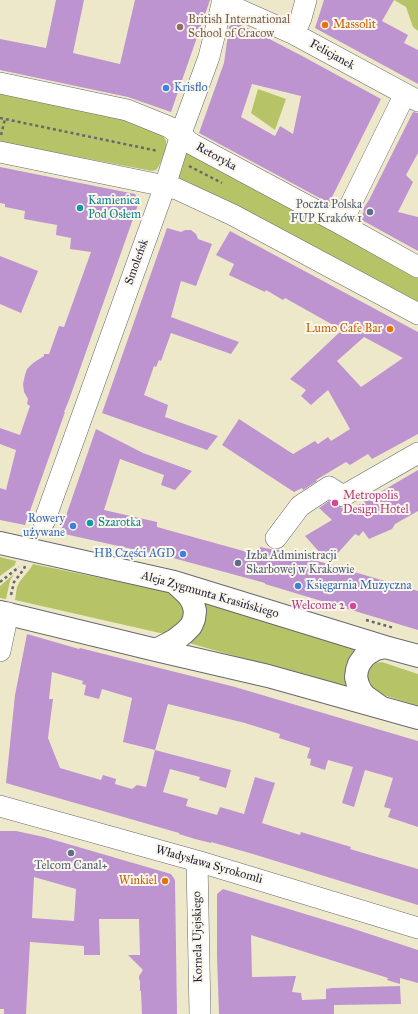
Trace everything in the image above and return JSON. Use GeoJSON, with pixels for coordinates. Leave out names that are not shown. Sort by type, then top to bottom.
{"type":"FeatureCollection","features":[{"type":"Feature","properties":{"kind":"main road","name":"Aleja Zygmunta Krasińskiego"},"geometry":{"type":"LineString","coordinates":[[0,543],[174,582],[418,656]]}},
{"type":"Feature","properties":{"kind":"main road"},"geometry":{"type":"LineString","coordinates":[[156,650],[184,634],[191,626],[194,619],[195,612],[193,603],[188,595],[174,582]]}},
{"type":"Feature","properties":{"kind":"main road"},"geometry":{"type":"LineString","coordinates":[[4,613],[268,676],[418,718]]}},
{"type":"Feature","properties":{"kind":"main road"},"geometry":{"type":"LineString","coordinates":[[380,707],[365,696],[361,691],[356,677],[359,664],[364,657],[376,649],[385,647]]}},
{"type":"Feature","properties":{"kind":"street"},"geometry":{"type":"LineString","coordinates":[[294,34],[301,18],[306,0]]}},
{"type":"Feature","properties":{"kind":"street","name":"Felicjanek"},"geometry":{"type":"LineString","coordinates":[[223,1],[294,34],[411,98]]}},
{"type":"Feature","properties":{"kind":"street","name":"Smoleńsk"},"geometry":{"type":"LineString","coordinates":[[44,522],[165,186],[209,57],[223,1]]}},
{"type":"Feature","properties":{"kind":"street","name":"Retoryka"},"geometry":{"type":"LineString","coordinates":[[0,83],[127,110],[169,128],[192,144],[341,224],[418,268]]}},
{"type":"Feature","properties":{"kind":"street"},"geometry":{"type":"LineString","coordinates":[[341,224],[411,98]]}},
{"type":"Feature","properties":{"kind":"street"},"geometry":{"type":"LineString","coordinates":[[0,152],[177,189],[233,215],[418,314]]}},
{"type":"Feature","properties":{"kind":"street"},"geometry":{"type":"LineString","coordinates":[[276,538],[300,506],[329,487],[343,496],[418,453]]}},
{"type":"Feature","properties":{"kind":"street"},"geometry":{"type":"LineString","coordinates":[[0,651],[4,613]]}},
{"type":"Feature","properties":{"kind":"street","name":"Władysława Syrokomli"},"geometry":{"type":"LineString","coordinates":[[0,806],[197,861],[418,928]]}},
{"type":"Feature","properties":{"kind":"street","name":"Kornela Ujejskiego"},"geometry":{"type":"LineString","coordinates":[[197,861],[200,1014]]}},
{"type":"Feature","properties":{"kind":"path"},"geometry":{"type":"LineString","coordinates":[[0,118],[160,151]]}},
{"type":"Feature","properties":{"kind":"path"},"geometry":{"type":"LineString","coordinates":[[0,139],[5,119]]}},
{"type":"Feature","properties":{"kind":"path"},"geometry":{"type":"LineString","coordinates":[[0,582],[26,561],[24,570],[14,582],[4,613]]}},
{"type":"Feature","properties":{"kind":"green space"},"geometry":{"type":"Polygon","coordinates":[[[394,0],[418,0],[418,31],[413,27],[406,7],[394,0]]]}},
{"type":"Feature","properties":{"kind":"green space"},"geometry":{"type":"Polygon","coordinates":[[[0,89],[99,109],[163,135],[167,147],[159,166],[156,170],[152,171],[0,142],[0,89]]]}},
{"type":"Feature","properties":{"kind":"green space"},"geometry":{"type":"Polygon","coordinates":[[[258,89],[286,99],[275,130],[251,113],[258,89]]]}},
{"type":"Feature","properties":{"kind":"green space"},"geometry":{"type":"Polygon","coordinates":[[[187,152],[418,274],[418,305],[177,180],[187,152]]]}},
{"type":"Feature","properties":{"kind":"green space"},"geometry":{"type":"Polygon","coordinates":[[[0,557],[16,561],[15,565],[0,576],[0,557]]]}},
{"type":"Feature","properties":{"kind":"green space"},"geometry":{"type":"Polygon","coordinates":[[[33,564],[169,592],[177,596],[184,609],[184,616],[181,623],[168,633],[160,633],[15,600],[17,587],[20,581],[33,564]]]}},
{"type":"Feature","properties":{"kind":"green space"},"geometry":{"type":"Polygon","coordinates":[[[14,574],[10,581],[6,599],[0,598],[0,586],[14,574]]]}},
{"type":"Feature","properties":{"kind":"green space"},"geometry":{"type":"Polygon","coordinates":[[[205,603],[360,647],[348,687],[347,688],[189,643],[199,633],[204,621],[205,603]]]}},
{"type":"Feature","properties":{"kind":"green space"},"geometry":{"type":"Polygon","coordinates":[[[382,662],[418,674],[418,706],[377,693],[367,682],[368,671],[371,666],[382,662]]]}},
{"type":"Feature","properties":{"kind":"building"},"geometry":{"type":"Polygon","coordinates":[[[56,0],[84,0],[73,53],[120,64],[135,0],[210,0],[171,112],[128,97],[0,70],[0,39],[46,48],[56,0]]]}},
{"type":"Feature","properties":{"kind":"building"},"geometry":{"type":"Polygon","coordinates":[[[324,0],[394,0],[382,21],[408,35],[404,43],[418,50],[418,84],[315,28],[324,0]]]}},
{"type":"Feature","properties":{"kind":"building"},"geometry":{"type":"Polygon","coordinates":[[[234,22],[256,32],[381,99],[329,203],[199,133],[224,63],[229,27],[234,22]],[[252,84],[241,117],[275,136],[280,126],[293,134],[301,96],[252,84]]]}},
{"type":"Feature","properties":{"kind":"building"},"geometry":{"type":"Polygon","coordinates":[[[413,112],[418,113],[418,153],[406,175],[413,182],[398,212],[418,217],[418,251],[360,219],[364,211],[363,209],[369,200],[413,112]]]}},
{"type":"Feature","properties":{"kind":"building"},"geometry":{"type":"Polygon","coordinates":[[[0,167],[135,194],[139,202],[25,525],[0,520],[0,488],[6,490],[16,450],[0,444],[0,428],[20,435],[30,406],[27,404],[28,399],[24,392],[23,384],[27,369],[44,356],[44,354],[49,354],[59,326],[64,327],[91,252],[70,249],[71,238],[56,235],[57,225],[24,219],[25,211],[5,207],[5,204],[0,203],[0,167]]]}},
{"type":"Feature","properties":{"kind":"building"},"geometry":{"type":"Polygon","coordinates":[[[167,228],[181,232],[191,230],[196,234],[198,239],[212,244],[196,286],[181,281],[171,317],[239,342],[231,354],[171,333],[161,361],[159,360],[156,367],[154,366],[144,395],[168,405],[165,417],[218,436],[207,450],[102,413],[167,228]]]}},
{"type":"Feature","properties":{"kind":"building"},"geometry":{"type":"Polygon","coordinates":[[[230,231],[418,332],[418,434],[372,459],[368,454],[350,465],[346,462],[316,480],[317,481],[303,490],[302,488],[294,492],[222,445],[239,419],[293,454],[315,441],[318,444],[328,437],[331,441],[350,429],[328,390],[311,405],[301,396],[306,390],[290,379],[342,330],[285,298],[283,300],[266,290],[265,292],[229,275],[234,264],[216,255],[230,231]],[[364,337],[337,361],[361,387],[403,358],[364,337]]]}},
{"type":"Feature","properties":{"kind":"building"},"geometry":{"type":"Polygon","coordinates":[[[0,256],[38,271],[21,313],[0,304],[0,256]]]}},
{"type":"Feature","properties":{"kind":"building"},"geometry":{"type":"Polygon","coordinates":[[[96,429],[143,453],[192,471],[175,490],[161,485],[164,475],[120,459],[104,510],[157,522],[157,527],[258,555],[260,547],[278,550],[328,564],[327,566],[331,565],[418,591],[418,630],[265,583],[151,552],[60,533],[96,429]]]}},
{"type":"Feature","properties":{"kind":"building"},"geometry":{"type":"Polygon","coordinates":[[[418,470],[418,511],[395,524],[392,529],[369,539],[363,531],[359,536],[355,534],[329,563],[305,536],[332,520],[319,508],[329,501],[337,506],[345,508],[348,511],[418,470]]]}},
{"type":"Feature","properties":{"kind":"building"},"geometry":{"type":"Polygon","coordinates":[[[27,634],[79,649],[80,648],[235,687],[418,741],[418,827],[388,817],[391,809],[384,807],[393,778],[365,770],[354,807],[342,803],[353,767],[328,760],[325,770],[310,765],[311,759],[307,758],[310,748],[279,738],[280,734],[245,723],[168,704],[155,750],[231,770],[226,788],[199,780],[200,777],[170,769],[163,792],[188,799],[186,806],[217,815],[220,807],[244,814],[255,777],[275,783],[262,823],[300,835],[301,832],[351,847],[350,849],[418,869],[418,905],[253,854],[195,839],[179,833],[6,783],[15,695],[27,634]],[[52,672],[49,699],[53,699],[48,738],[60,768],[101,780],[103,775],[116,779],[115,784],[132,789],[137,785],[146,787],[155,750],[123,742],[132,698],[102,689],[99,699],[84,695],[86,685],[82,684],[83,681],[52,672]]]}},
{"type":"Feature","properties":{"kind":"building"},"geometry":{"type":"Polygon","coordinates":[[[0,831],[16,831],[44,837],[171,874],[175,880],[177,1014],[142,1014],[139,976],[143,970],[128,955],[140,955],[139,919],[99,919],[100,955],[84,955],[84,946],[30,942],[26,1014],[4,1014],[4,1009],[0,1009],[0,831]],[[34,877],[32,918],[74,921],[76,889],[34,877]]]}},
{"type":"Feature","properties":{"kind":"building"},"geometry":{"type":"Polygon","coordinates":[[[223,889],[418,950],[418,983],[400,978],[400,984],[387,980],[388,978],[251,935],[252,977],[296,976],[292,992],[301,993],[302,1000],[326,999],[326,989],[332,988],[400,986],[401,1004],[334,1005],[334,1014],[219,1014],[217,894],[223,889]]]}},
{"type":"Feature","properties":{"kind":"place","name":"Massolit"},"geometry":{"type":"Point","coordinates":[325,25]}},
{"type":"Feature","properties":{"kind":"place","name":"British International School of Cracow"},"geometry":{"type":"Point","coordinates":[180,27]}},
{"type":"Feature","properties":{"kind":"place","name":"Krisflo"},"geometry":{"type":"Point","coordinates":[166,88]}},
{"type":"Feature","properties":{"kind":"place","name":"Kamienica Pod Osłem"},"geometry":{"type":"Point","coordinates":[80,208]}},
{"type":"Feature","properties":{"kind":"place","name":"Poczta Polska FUP Kraków 1"},"geometry":{"type":"Point","coordinates":[370,212]}},
{"type":"Feature","properties":{"kind":"place","name":"Lumo Cafe Bar"},"geometry":{"type":"Point","coordinates":[390,329]}},
{"type":"Feature","properties":{"kind":"place","name":"Metropolis Design Hotel"},"geometry":{"type":"Point","coordinates":[335,503]}},
{"type":"Feature","properties":{"kind":"place","name":"Szarotka"},"geometry":{"type":"Point","coordinates":[90,523]}},
{"type":"Feature","properties":{"kind":"place","name":"Rowery używane"},"geometry":{"type":"Point","coordinates":[73,526]}},
{"type":"Feature","properties":{"kind":"place","name":"HB Części AGD"},"geometry":{"type":"Point","coordinates":[183,554]}},
{"type":"Feature","properties":{"kind":"place","name":"Izba Administracji Skarbowej w Krakowie"},"geometry":{"type":"Point","coordinates":[238,563]}},
{"type":"Feature","properties":{"kind":"place","name":"Księgarnia Muzyczna"},"geometry":{"type":"Point","coordinates":[298,586]}},
{"type":"Feature","properties":{"kind":"place","name":"Welcome 2"},"geometry":{"type":"Point","coordinates":[353,606]}},
{"type":"Feature","properties":{"kind":"place","name":"Telcom Canal+"},"geometry":{"type":"Point","coordinates":[71,853]}},
{"type":"Feature","properties":{"kind":"place","name":"Winkiel"},"geometry":{"type":"Point","coordinates":[165,881]}}]}
